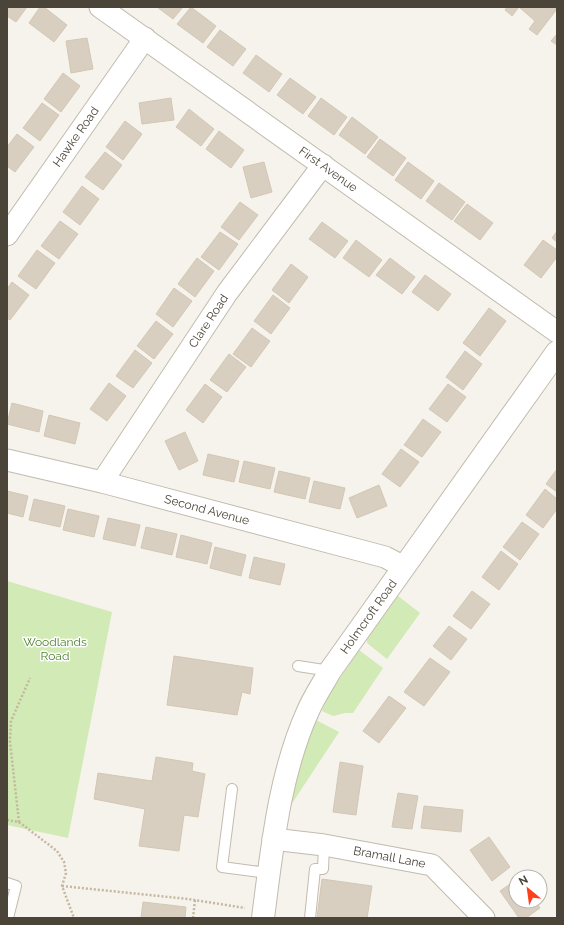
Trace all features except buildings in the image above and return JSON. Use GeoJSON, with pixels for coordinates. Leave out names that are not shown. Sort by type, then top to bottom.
{"type":"FeatureCollection","features":[{"type":"Feature","properties":{"kind":"street","name":"First Avenue"},"geometry":{"type":"LineString","coordinates":[[100,7],[557,332]]}},
{"type":"Feature","properties":{"kind":"street","name":"Hawke Road"},"geometry":{"type":"LineString","coordinates":[[7,235],[145,38]]}},
{"type":"Feature","properties":{"kind":"street","name":"Clare Road"},"geometry":{"type":"LineString","coordinates":[[102,482],[227,293],[323,165]]}},
{"type":"Feature","properties":{"kind":"street","name":"Holmcroft Road"},"geometry":{"type":"LineString","coordinates":[[255,913],[268,873],[273,840],[294,749],[308,711],[330,671],[557,352]]}},
{"type":"Feature","properties":{"kind":"street","name":"Second Avenue"},"geometry":{"type":"LineString","coordinates":[[7,460],[102,482],[385,557],[404,567]]}},
{"type":"Feature","properties":{"kind":"street","name":"Bramall Lane"},"geometry":{"type":"LineString","coordinates":[[273,840],[324,845],[432,865],[484,918]]}},
{"type":"Feature","properties":{"kind":"lane"},"geometry":{"type":"LineString","coordinates":[[298,666],[330,671]]}},
{"type":"Feature","properties":{"kind":"lane"},"geometry":{"type":"LineString","coordinates":[[232,789],[222,867],[268,873]]}},
{"type":"Feature","properties":{"kind":"lane"},"geometry":{"type":"LineString","coordinates":[[310,918],[315,869],[323,869],[324,845]]}},
{"type":"Feature","properties":{"kind":"lane"},"geometry":{"type":"LineString","coordinates":[[7,883],[16,886],[8,918]]}},
{"type":"Feature","properties":{"kind":"path"},"geometry":{"type":"LineString","coordinates":[[19,822],[10,742],[11,721],[30,678]]}},
{"type":"Feature","properties":{"kind":"path"},"geometry":{"type":"LineString","coordinates":[[7,820],[19,822],[57,850],[64,862],[66,874],[62,886],[74,918]]}},
{"type":"Feature","properties":{"kind":"path"},"geometry":{"type":"LineString","coordinates":[[62,886],[195,900],[255,913]]}},
{"type":"Feature","properties":{"kind":"path"},"geometry":{"type":"LineString","coordinates":[[193,918],[195,900]]}},
{"type":"Feature","properties":{"kind":"green space","name":"Woodlands Road"},"geometry":{"type":"Polygon","coordinates":[[[7,581],[112,612],[68,838],[7,825],[7,581]]]}},
{"type":"Feature","properties":{"kind":"green space"},"geometry":{"type":"Polygon","coordinates":[[[398,596],[420,613],[387,659],[367,643],[367,639],[398,596]]]}},
{"type":"Feature","properties":{"kind":"green space"},"geometry":{"type":"Polygon","coordinates":[[[359,650],[383,668],[353,713],[333,716],[322,711],[326,699],[359,650]]]}},
{"type":"Feature","properties":{"kind":"green space"},"geometry":{"type":"Polygon","coordinates":[[[316,720],[339,732],[291,805],[289,805],[305,746],[316,720]]]}}]}
